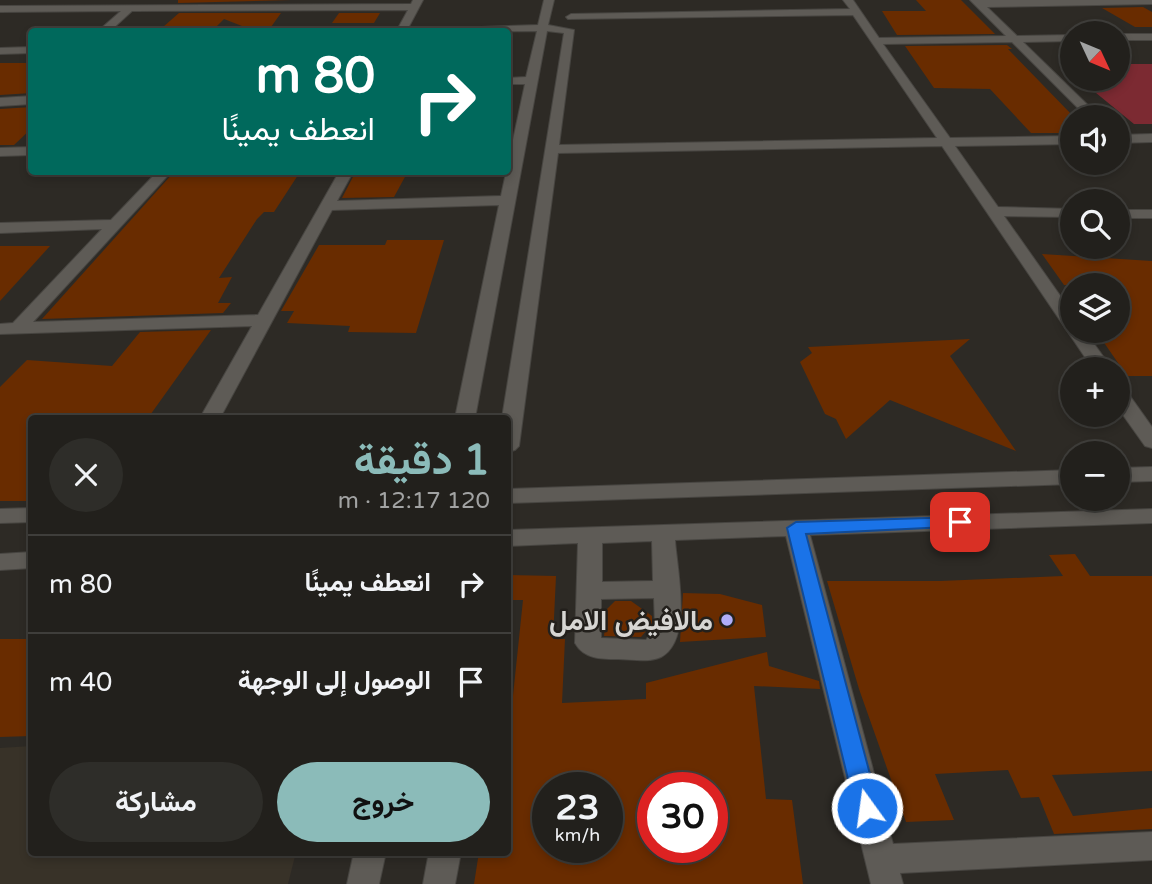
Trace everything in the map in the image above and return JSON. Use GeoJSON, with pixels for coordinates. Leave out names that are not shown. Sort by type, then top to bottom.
{"type":"FeatureCollection","features":[{"type":"Feature","properties":{"kind":"street"},"geometry":{"type":"LineString","coordinates":[[2,9],[18,0]]}},
{"type":"Feature","properties":{"kind":"street"},"geometry":{"type":"LineString","coordinates":[[466,415],[549,0]]}},
{"type":"Feature","properties":{"kind":"street"},"geometry":{"type":"LineString","coordinates":[[977,2],[1152,1]]}},
{"type":"Feature","properties":{"kind":"street"},"geometry":{"type":"LineString","coordinates":[[977,2],[1082,105]]}},
{"type":"Feature","properties":{"kind":"street"},"geometry":{"type":"LineString","coordinates":[[2,9],[416,4],[403,28]]}},
{"type":"Feature","properties":{"kind":"street"},"geometry":{"type":"LineString","coordinates":[[511,36],[543,32],[571,18],[852,6],[1060,308]]}},
{"type":"Feature","properties":{"kind":"street"},"geometry":{"type":"LineString","coordinates":[[107,28],[129,9]]}},
{"type":"Feature","properties":{"kind":"street"},"geometry":{"type":"LineString","coordinates":[[511,425],[571,18]]}},
{"type":"Feature","properties":{"kind":"street"},"geometry":{"type":"LineString","coordinates":[[511,32],[543,32]]}},
{"type":"Feature","properties":{"kind":"street"},"geometry":{"type":"LineString","coordinates":[[1130,37],[1152,37]]}},
{"type":"Feature","properties":{"kind":"street"},"geometry":{"type":"LineString","coordinates":[[877,41],[1060,38]]}},
{"type":"Feature","properties":{"kind":"street"},"geometry":{"type":"LineString","coordinates":[[0,44],[28,43]]}},
{"type":"Feature","properties":{"kind":"street"},"geometry":{"type":"LineString","coordinates":[[0,51],[28,50]]}},
{"type":"Feature","properties":{"kind":"street"},"geometry":{"type":"LineString","coordinates":[[511,81],[531,80]]}},
{"type":"Feature","properties":{"kind":"street"},"geometry":{"type":"LineString","coordinates":[[0,102],[28,100]]}},
{"type":"Feature","properties":{"kind":"street"},"geometry":{"type":"LineString","coordinates":[[1130,139],[1152,138]]}},
{"type":"Feature","properties":{"kind":"street"},"geometry":{"type":"LineString","coordinates":[[551,149],[1060,140]]}},
{"type":"Feature","properties":{"kind":"street"},"geometry":{"type":"LineString","coordinates":[[0,152],[28,151]]}},
{"type":"Feature","properties":{"kind":"street"},"geometry":{"type":"LineString","coordinates":[[9,329],[161,175]]}},
{"type":"Feature","properties":{"kind":"street"},"geometry":{"type":"LineString","coordinates":[[212,415],[344,175]]}},
{"type":"Feature","properties":{"kind":"street"},"geometry":{"type":"LineString","coordinates":[[328,206],[509,200]]}},
{"type":"Feature","properties":{"kind":"street"},"geometry":{"type":"LineString","coordinates":[[994,211],[1060,213]]}},
{"type":"Feature","properties":{"kind":"street"},"geometry":{"type":"LineString","coordinates":[[1130,214],[1152,215]]}},
{"type":"Feature","properties":{"kind":"street"},"geometry":{"type":"LineString","coordinates":[[0,228],[115,224]]}},
{"type":"Feature","properties":{"kind":"street"},"geometry":{"type":"LineString","coordinates":[[9,329],[263,320]]}},
{"type":"Feature","properties":{"kind":"street"},"geometry":{"type":"LineString","coordinates":[[1130,410],[1152,442]]}},
{"type":"Feature","properties":{"kind":"street"},"geometry":{"type":"LineString","coordinates":[[1130,475],[1152,474]]}},
{"type":"Feature","properties":{"kind":"street"},"geometry":{"type":"LineString","coordinates":[[511,496],[1060,477]]}},
{"type":"Feature","properties":{"kind":"street"},"geometry":{"type":"LineString","coordinates":[[0,516],[28,515]]}},
{"type":"Feature","properties":{"kind":"street"},"geometry":{"type":"LineString","coordinates":[[511,538],[1152,516]]}},
{"type":"Feature","properties":{"kind":"street"},"geometry":{"type":"LineString","coordinates":[[796,528],[883,871],[1152,846]]}},
{"type":"Feature","properties":{"kind":"street"},"geometry":{"type":"LineString","coordinates":[[590,536],[587,643],[599,649],[652,650],[662,641],[668,627],[663,533]]}},
{"type":"Feature","properties":{"kind":"street"},"geometry":{"type":"LineString","coordinates":[[0,562],[28,560]]}},
{"type":"Feature","properties":{"kind":"street"},"geometry":{"type":"LineString","coordinates":[[588,591],[666,589]]}},
{"type":"Feature","properties":{"kind":"street"},"geometry":{"type":"LineString","coordinates":[[363,884],[369,856]]}},
{"type":"Feature","properties":{"kind":"street"},"geometry":{"type":"LineString","coordinates":[[439,884],[443,856]]}},
{"type":"Feature","properties":{"kind":"shaded area"},"geometry":{"type":"Polygon","coordinates":[[[1130,64],[1152,64],[1152,124],[1134,124],[1130,121],[1130,105],[1111,105],[1094,91],[1130,91],[1130,64]]]}},
{"type":"Feature","properties":{"kind":"shaded area"},"geometry":{"type":"Polygon","coordinates":[[[28,746],[28,856],[295,856],[288,884],[0,884],[0,748],[28,746]]]}},
{"type":"Feature","properties":{"kind":"building"},"geometry":{"type":"Polygon","coordinates":[[[178,0],[291,0],[178,3],[178,0]]]}},
{"type":"Feature","properties":{"kind":"building"},"geometry":{"type":"Polygon","coordinates":[[[916,0],[961,0],[995,34],[897,35],[882,11],[926,11],[916,0]]]}},
{"type":"Feature","properties":{"kind":"building"},"geometry":{"type":"Polygon","coordinates":[[[1143,7],[1152,12],[1152,27],[1135,27],[1130,21],[1125,21],[1102,8],[1143,7]]]}},
{"type":"Feature","properties":{"kind":"building"},"geometry":{"type":"Polygon","coordinates":[[[179,13],[281,13],[271,27],[247,28],[224,19],[216,27],[163,27],[179,13]]]}},
{"type":"Feature","properties":{"kind":"building"},"geometry":{"type":"Polygon","coordinates":[[[339,13],[380,13],[374,23],[332,23],[339,13]]]}},
{"type":"Feature","properties":{"kind":"building"},"geometry":{"type":"Polygon","coordinates":[[[1007,45],[1062,105],[1060,105],[1060,133],[1031,133],[990,89],[934,88],[905,46],[1007,45]]]}},
{"type":"Feature","properties":{"kind":"building"},"geometry":{"type":"Polygon","coordinates":[[[0,63],[28,63],[28,93],[0,95],[0,63]]]}},
{"type":"Feature","properties":{"kind":"building"},"geometry":{"type":"Polygon","coordinates":[[[28,107],[28,132],[14,145],[0,145],[0,109],[28,107]]]}},
{"type":"Feature","properties":{"kind":"building"},"geometry":{"type":"Polygon","coordinates":[[[171,175],[298,175],[274,212],[264,212],[257,219],[219,278],[232,277],[218,303],[231,303],[223,313],[42,319],[171,175]]]}},
{"type":"Feature","properties":{"kind":"building"},"geometry":{"type":"Polygon","coordinates":[[[354,175],[406,175],[394,197],[342,198],[354,175]]]}},
{"type":"Feature","properties":{"kind":"building"},"geometry":{"type":"Polygon","coordinates":[[[387,240],[444,240],[416,333],[348,332],[350,326],[287,323],[294,311],[281,311],[319,245],[385,245],[387,240]]]}},
{"type":"Feature","properties":{"kind":"building"},"geometry":{"type":"Polygon","coordinates":[[[0,246],[50,246],[0,301],[0,246]]]}},
{"type":"Feature","properties":{"kind":"building"},"geometry":{"type":"Polygon","coordinates":[[[1042,254],[1060,255],[1060,259],[1152,261],[1152,376],[1130,376],[1130,357],[1114,357],[1104,343],[1130,343],[1130,273],[1060,273],[1060,279],[1042,254]]]}},
{"type":"Feature","properties":{"kind":"building"},"geometry":{"type":"Polygon","coordinates":[[[211,330],[150,415],[28,415],[28,501],[0,501],[0,387],[27,360],[112,366],[140,332],[211,330]]]}},
{"type":"Feature","properties":{"kind":"building"},"geometry":{"type":"Polygon","coordinates":[[[970,339],[950,356],[1016,451],[890,400],[846,439],[836,419],[825,414],[800,362],[812,353],[808,347],[970,339]]]}},
{"type":"Feature","properties":{"kind":"building"},"geometry":{"type":"Polygon","coordinates":[[[1075,554],[1090,576],[1152,576],[1152,771],[1052,775],[1073,816],[1152,808],[1152,829],[1054,834],[1039,797],[1021,798],[1008,770],[935,774],[954,820],[906,822],[859,689],[827,581],[940,581],[1063,576],[1049,555],[1075,554]]]}},
{"type":"Feature","properties":{"kind":"building"},"geometry":{"type":"Polygon","coordinates":[[[511,575],[556,576],[553,639],[565,639],[562,703],[646,699],[646,683],[767,652],[769,666],[819,681],[820,689],[754,686],[766,799],[792,800],[803,884],[474,884],[478,856],[511,856],[512,705],[523,600],[511,600],[511,575]]]}},
{"type":"Feature","properties":{"kind":"building"},"geometry":{"type":"Polygon","coordinates":[[[683,593],[720,594],[762,605],[766,637],[680,642],[683,593]]]}},
{"type":"Feature","properties":{"kind":"building"},"geometry":{"type":"Polygon","coordinates":[[[615,601],[631,601],[652,616],[652,624],[641,637],[604,636],[607,609],[615,601]]]}},
{"type":"Feature","properties":{"kind":"building"},"geometry":{"type":"Polygon","coordinates":[[[0,639],[28,639],[28,736],[0,737],[0,639]]]}},
{"type":"Feature","properties":{"kind":"place","name":"مالافيض الامل"},"geometry":{"type":"Point","coordinates":[727,620]}},
{"type":"Feature","properties":{"kind":"route"},"geometry":{"type":"LineString","coordinates":[[867,808],[796,528],[960,522]]}}]}
